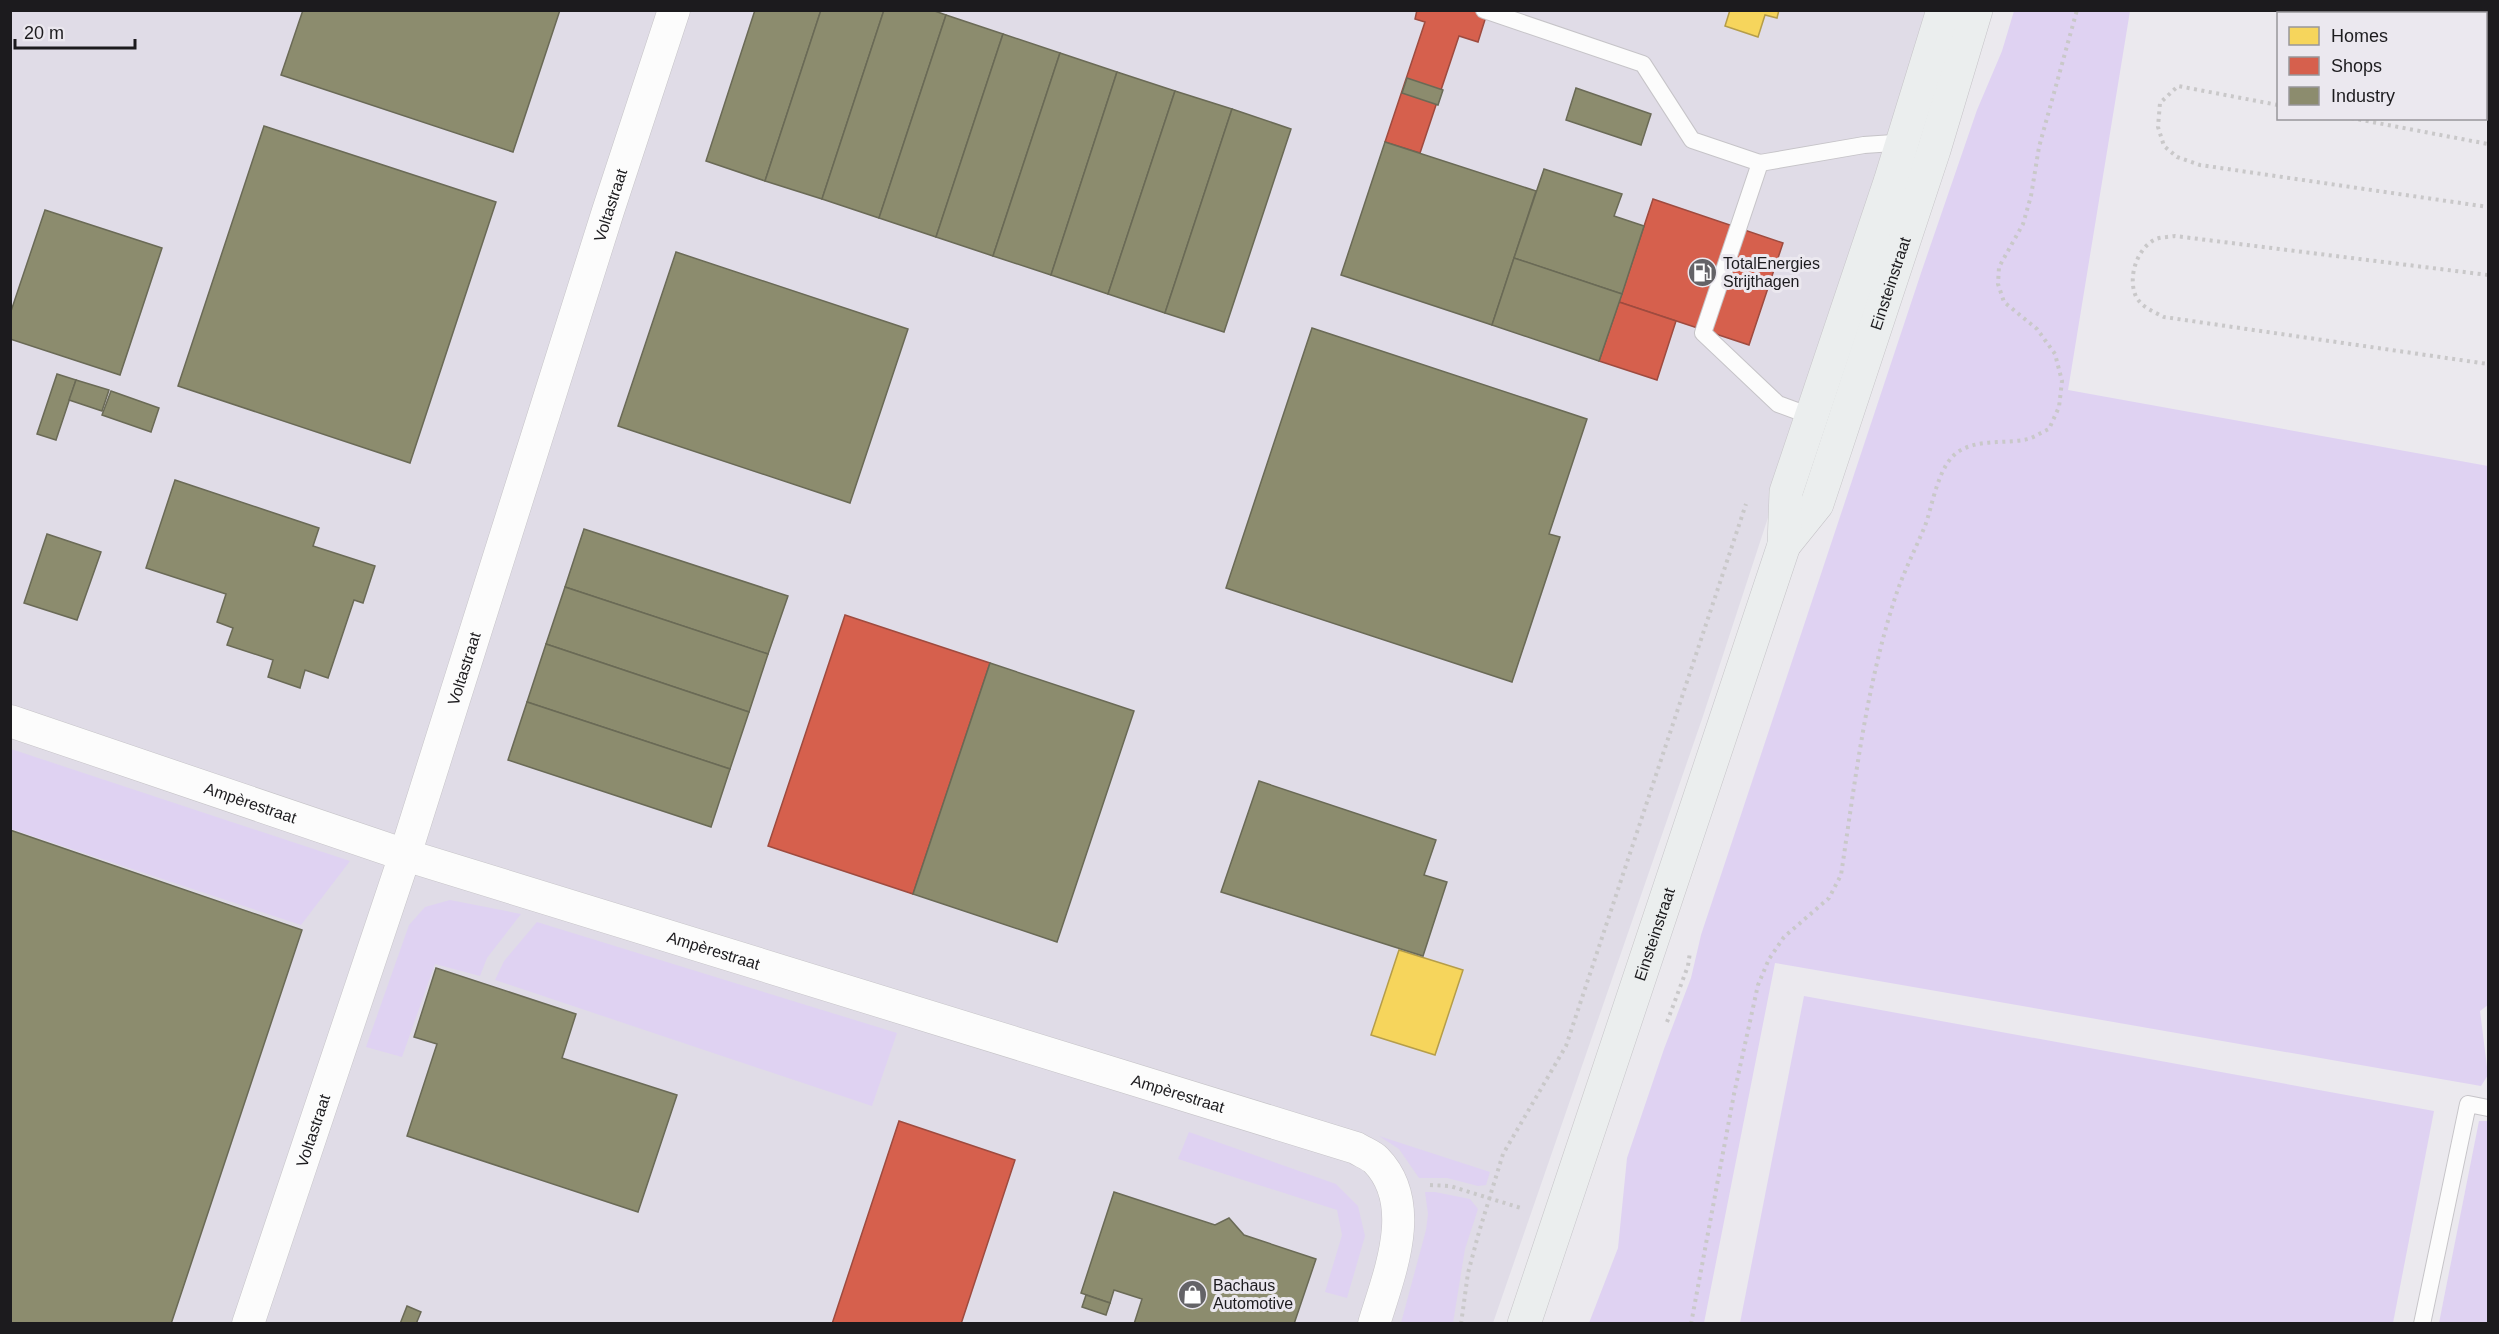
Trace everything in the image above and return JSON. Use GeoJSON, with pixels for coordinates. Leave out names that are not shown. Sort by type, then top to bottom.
{"type":"FeatureCollection","features":[{"type":"Feature","properties":{"kind":"main road","name":"Einsteinstraat"},"geometry":{"type":"LineString","coordinates":[[1524,1323],[1560,1221],[1784,545],[1786,492],[1944,10]]}},
{"type":"Feature","properties":{"kind":"main road","name":"Einsteinstraat"},"geometry":{"type":"LineString","coordinates":[[1784,545],[1817,504],[1934,150],[1976,10]]}},
{"type":"Feature","properties":{"kind":"street","name":"Voltastraat"},"geometry":{"type":"LineString","coordinates":[[248,1323],[405,855],[608,211],[674,10]]}},
{"type":"Feature","properties":{"kind":"street","name":"Ampèrestraat"},"geometry":{"type":"LineString","coordinates":[[10,721],[405,855],[1356,1148],[1374,1158],[1385,1172],[1396,1197]]}},
{"type":"Feature","properties":{"kind":"street"},"geometry":{"type":"LineString","coordinates":[[1374,1323],[1394,1258],[1398,1221],[1396,1197]]}},
{"type":"Feature","properties":{"kind":"lane"},"geometry":{"type":"LineString","coordinates":[[1484,10],[1643,64],[1692,140],[1760,163],[1903,140],[1934,150]]}},
{"type":"Feature","properties":{"kind":"lane"},"geometry":{"type":"LineString","coordinates":[[1760,163],[1703,333],[1778,404],[1842,428]]}},
{"type":"Feature","properties":{"kind":"lane"},"geometry":{"type":"LineString","coordinates":[[2422,1323],[2468,1104],[2488,1108]]}},
{"type":"Feature","properties":{"kind":"path"},"geometry":{"type":"LineString","coordinates":[[1691,1323],[1734,1094],[1758,985],[1769,959],[1784,937],[1829,898],[1841,875],[1868,705],[1885,632],[1895,596],[1926,524],[1938,482],[1960,450],[2003,440],[2029,439],[2049,429],[2059,407],[2062,381],[2055,354],[2037,329],[2004,302],[1998,284],[1999,267],[2023,224],[2031,196],[2039,147],[2077,10]]}},
{"type":"Feature","properties":{"kind":"path"},"geometry":{"type":"LineString","coordinates":[[2277,105],[2178,86],[2160,103],[2158,127],[2164,146],[2177,157],[2200,165],[2488,207]]}},
{"type":"Feature","properties":{"kind":"path"},"geometry":{"type":"LineString","coordinates":[[2362,120],[2488,144]]}},
{"type":"Feature","properties":{"kind":"path"},"geometry":{"type":"LineString","coordinates":[[2488,275],[2175,236],[2156,239],[2143,248],[2133,277],[2135,294],[2145,307],[2164,317],[2488,364]]}},
{"type":"Feature","properties":{"kind":"path"},"geometry":{"type":"LineString","coordinates":[[1461,1323],[1468,1273],[1503,1154],[1566,1046],[1749,493]]}},
{"type":"Feature","properties":{"kind":"path"},"geometry":{"type":"LineString","coordinates":[[1396,1197],[1433,1184],[1450,1186],[1560,1221]]}},
{"type":"Feature","properties":{"kind":"shaded area"},"geometry":{"type":"Polygon","coordinates":[[[10,11],[1934,11],[1702,719],[1493,1323],[11,1323],[10,11]]]}},
{"type":"Feature","properties":{"kind":"shaded area"},"geometry":{"type":"Polygon","coordinates":[[[2014,11],[2130,11],[2068,390],[2488,466],[2488,1005],[2480,1011],[2488,1075],[2481,1086],[1775,963],[1704,1323],[1589,1323],[1618,1248],[1627,1158],[1691,978],[1701,935],[1921,273],[1977,110],[2002,51],[2014,11]]]}},
{"type":"Feature","properties":{"kind":"shaded area"},"geometry":{"type":"Polygon","coordinates":[[[11,749],[350,861],[301,925],[11,829],[11,749]]]}},
{"type":"Feature","properties":{"kind":"shaded area"},"geometry":{"type":"Polygon","coordinates":[[[450,900],[521,914],[487,958],[480,976],[435,964],[402,1057],[366,1047],[409,925],[425,907],[450,900]]]}},
{"type":"Feature","properties":{"kind":"shaded area"},"geometry":{"type":"Polygon","coordinates":[[[537,922],[897,1033],[872,1106],[495,980],[504,961],[537,922]]]}},
{"type":"Feature","properties":{"kind":"shaded area"},"geometry":{"type":"Polygon","coordinates":[[[1804,996],[2434,1111],[2393,1323],[1740,1323],[1804,996]]]}},
{"type":"Feature","properties":{"kind":"shaded area"},"geometry":{"type":"Polygon","coordinates":[[[2479,1121],[2488,1121],[2488,1323],[2439,1323],[2479,1121]]]}},
{"type":"Feature","properties":{"kind":"shaded area"},"geometry":{"type":"Polygon","coordinates":[[[1189,1132],[1336,1184],[1358,1206],[1365,1236],[1347,1298],[1325,1292],[1342,1235],[1337,1210],[1178,1159],[1189,1132]]]}},
{"type":"Feature","properties":{"kind":"shaded area"},"geometry":{"type":"Polygon","coordinates":[[[1379,1136],[1490,1172],[1486,1185],[1478,1186],[1447,1178],[1419,1178],[1399,1149],[1379,1136]]]}},
{"type":"Feature","properties":{"kind":"shaded area"},"geometry":{"type":"Polygon","coordinates":[[[1425,1192],[1470,1199],[1478,1209],[1465,1249],[1453,1323],[1401,1323],[1426,1230],[1428,1214],[1425,1192]]]}},
{"type":"Feature","properties":{"kind":"building: Homes"},"geometry":{"type":"Polygon","coordinates":[[[1730,10],[1779,10],[1777,18],[1765,15],[1758,37],[1725,26],[1730,10]]]}},
{"type":"Feature","properties":{"kind":"building: Homes"},"geometry":{"type":"Polygon","coordinates":[[[1399,950],[1463,970],[1435,1055],[1371,1035],[1399,950]]]}},
{"type":"Feature","properties":{"kind":"building: Shops"},"geometry":{"type":"Polygon","coordinates":[[[1417,10],[1488,10],[1478,42],[1459,36],[1420,153],[1385,142],[1425,22],[1415,19],[1417,10]]]}},
{"type":"Feature","properties":{"kind":"building: Shops"},"geometry":{"type":"Polygon","coordinates":[[[1653,199],[1783,243],[1749,345],[1619,302],[1653,199]]]}},
{"type":"Feature","properties":{"kind":"building: Shops"},"geometry":{"type":"Polygon","coordinates":[[[1619,302],[1676,321],[1657,380],[1599,361],[1619,302]]]}},
{"type":"Feature","properties":{"kind":"building: Shops"},"geometry":{"type":"Polygon","coordinates":[[[845,615],[990,663],[913,894],[768,846],[845,615]]]}},
{"type":"Feature","properties":{"kind":"building: Shops"},"geometry":{"type":"Polygon","coordinates":[[[899,1121],[1015,1160],[961,1324],[832,1324],[899,1121]]]}},
{"type":"Feature","properties":{"kind":"building: Industry"},"geometry":{"type":"Polygon","coordinates":[[[303,10],[560,10],[513,152],[281,75],[303,10]]]}},
{"type":"Feature","properties":{"kind":"building: Industry"},"geometry":{"type":"Polygon","coordinates":[[[755,10],[821,10],[765,181],[706,161],[755,10]]]}},
{"type":"Feature","properties":{"kind":"building: Industry"},"geometry":{"type":"Polygon","coordinates":[[[821,10],[884,10],[822,199],[765,181],[821,10]]]}},
{"type":"Feature","properties":{"kind":"building: Industry"},"geometry":{"type":"Polygon","coordinates":[[[884,10],[932,10],[946,15],[879,218],[822,199],[884,10]]]}},
{"type":"Feature","properties":{"kind":"building: Industry"},"geometry":{"type":"Polygon","coordinates":[[[946,15],[1003,34],[936,237],[879,218],[946,15]]]}},
{"type":"Feature","properties":{"kind":"building: Industry"},"geometry":{"type":"Polygon","coordinates":[[[1003,34],[1060,53],[993,256],[936,237],[1003,34]]]}},
{"type":"Feature","properties":{"kind":"building: Industry"},"geometry":{"type":"Polygon","coordinates":[[[1060,53],[1117,72],[1051,275],[993,256],[1060,53]]]}},
{"type":"Feature","properties":{"kind":"building: Industry"},"geometry":{"type":"Polygon","coordinates":[[[1117,72],[1175,91],[1108,294],[1051,275],[1117,72]]]}},
{"type":"Feature","properties":{"kind":"building: Industry"},"geometry":{"type":"Polygon","coordinates":[[[1407,78],[1443,90],[1438,105],[1402,93],[1407,78]]]}},
{"type":"Feature","properties":{"kind":"building: Industry"},"geometry":{"type":"Polygon","coordinates":[[[1576,88],[1651,114],[1641,145],[1566,120],[1576,88]]]}},
{"type":"Feature","properties":{"kind":"building: Industry"},"geometry":{"type":"Polygon","coordinates":[[[1175,91],[1232,109],[1165,313],[1108,294],[1175,91]]]}},
{"type":"Feature","properties":{"kind":"building: Industry"},"geometry":{"type":"Polygon","coordinates":[[[1232,109],[1291,129],[1224,332],[1165,313],[1232,109]]]}},
{"type":"Feature","properties":{"kind":"building: Industry"},"geometry":{"type":"Polygon","coordinates":[[[264,126],[496,202],[410,463],[178,386],[264,126]]]}},
{"type":"Feature","properties":{"kind":"building: Industry"},"geometry":{"type":"Polygon","coordinates":[[[1385,142],[1536,191],[1492,325],[1341,275],[1385,142]]]}},
{"type":"Feature","properties":{"kind":"building: Industry"},"geometry":{"type":"Polygon","coordinates":[[[1544,169],[1622,194],[1614,216],[1644,226],[1622,294],[1514,258],[1544,169]]]}},
{"type":"Feature","properties":{"kind":"building: Industry"},"geometry":{"type":"Polygon","coordinates":[[[45,210],[162,248],[120,375],[10,339],[10,314],[45,210]]]}},
{"type":"Feature","properties":{"kind":"building: Industry"},"geometry":{"type":"Polygon","coordinates":[[[676,252],[908,329],[850,503],[618,426],[676,252]]]}},
{"type":"Feature","properties":{"kind":"building: Industry"},"geometry":{"type":"Polygon","coordinates":[[[1514,258],[1622,294],[1599,361],[1492,325],[1514,258]]]}},
{"type":"Feature","properties":{"kind":"building: Industry"},"geometry":{"type":"Polygon","coordinates":[[[1312,328],[1587,419],[1549,534],[1560,537],[1512,682],[1226,588],[1312,328]]]}},
{"type":"Feature","properties":{"kind":"building: Industry"},"geometry":{"type":"Polygon","coordinates":[[[57,374],[76,380],[56,440],[37,434],[57,374]]]}},
{"type":"Feature","properties":{"kind":"building: Industry"},"geometry":{"type":"Polygon","coordinates":[[[76,380],[109,390],[102,411],[69,400],[76,380]]]}},
{"type":"Feature","properties":{"kind":"building: Industry"},"geometry":{"type":"Polygon","coordinates":[[[111,391],[159,408],[151,432],[102,415],[111,391]]]}},
{"type":"Feature","properties":{"kind":"building: Industry"},"geometry":{"type":"Polygon","coordinates":[[[175,480],[319,528],[313,546],[375,566],[363,603],[354,600],[328,678],[305,670],[300,688],[268,677],[273,660],[227,645],[233,628],[217,622],[226,594],[146,568],[175,480]]]}},
{"type":"Feature","properties":{"kind":"building: Industry"},"geometry":{"type":"Polygon","coordinates":[[[584,529],[788,596],[768,654],[565,587],[584,529]]]}},
{"type":"Feature","properties":{"kind":"building: Industry"},"geometry":{"type":"Polygon","coordinates":[[[47,534],[101,552],[77,620],[24,603],[47,534]]]}},
{"type":"Feature","properties":{"kind":"building: Industry"},"geometry":{"type":"Polygon","coordinates":[[[565,587],[768,654],[749,712],[546,644],[565,587]]]}},
{"type":"Feature","properties":{"kind":"building: Industry"},"geometry":{"type":"Polygon","coordinates":[[[546,644],[749,712],[730,769],[527,702],[546,644]]]}},
{"type":"Feature","properties":{"kind":"building: Industry"},"geometry":{"type":"Polygon","coordinates":[[[990,663],[1134,711],[1057,942],[913,894],[990,663]]]}},
{"type":"Feature","properties":{"kind":"building: Industry"},"geometry":{"type":"Polygon","coordinates":[[[527,702],[730,769],[711,827],[508,760],[527,702]]]}},
{"type":"Feature","properties":{"kind":"building: Industry"},"geometry":{"type":"Polygon","coordinates":[[[1259,781],[1436,840],[1424,875],[1447,882],[1423,956],[1221,892],[1259,781]]]}},
{"type":"Feature","properties":{"kind":"building: Industry"},"geometry":{"type":"Polygon","coordinates":[[[10,830],[302,930],[171,1324],[10,1324],[10,830]]]}},
{"type":"Feature","properties":{"kind":"building: Industry"},"geometry":{"type":"Polygon","coordinates":[[[436,968],[576,1014],[562,1058],[677,1095],[638,1212],[407,1136],[437,1044],[414,1037],[436,968]]]}},
{"type":"Feature","properties":{"kind":"building: Industry"},"geometry":{"type":"Polygon","coordinates":[[[1114,1192],[1215,1225],[1229,1218],[1244,1235],[1316,1259],[1294,1324],[1134,1324],[1142,1299],[1114,1290],[1110,1303],[1081,1293],[1114,1192]]]}},
{"type":"Feature","properties":{"kind":"building: Industry"},"geometry":{"type":"Polygon","coordinates":[[[1086,1295],[1110,1303],[1106,1315],[1082,1307],[1086,1295]]]}},
{"type":"Feature","properties":{"kind":"building: Industry"},"geometry":{"type":"Polygon","coordinates":[[[407,1306],[421,1312],[416,1324],[400,1324],[407,1306]]]}},
{"type":"Feature","properties":{"kind":"place","name":"TotalEnergies Strijthagen"},"geometry":{"type":"Point","coordinates":[1702,272]}},
{"type":"Feature","properties":{"kind":"place","name":"Bachaus Automotive"},"geometry":{"type":"Point","coordinates":[1192,1294]}}]}
